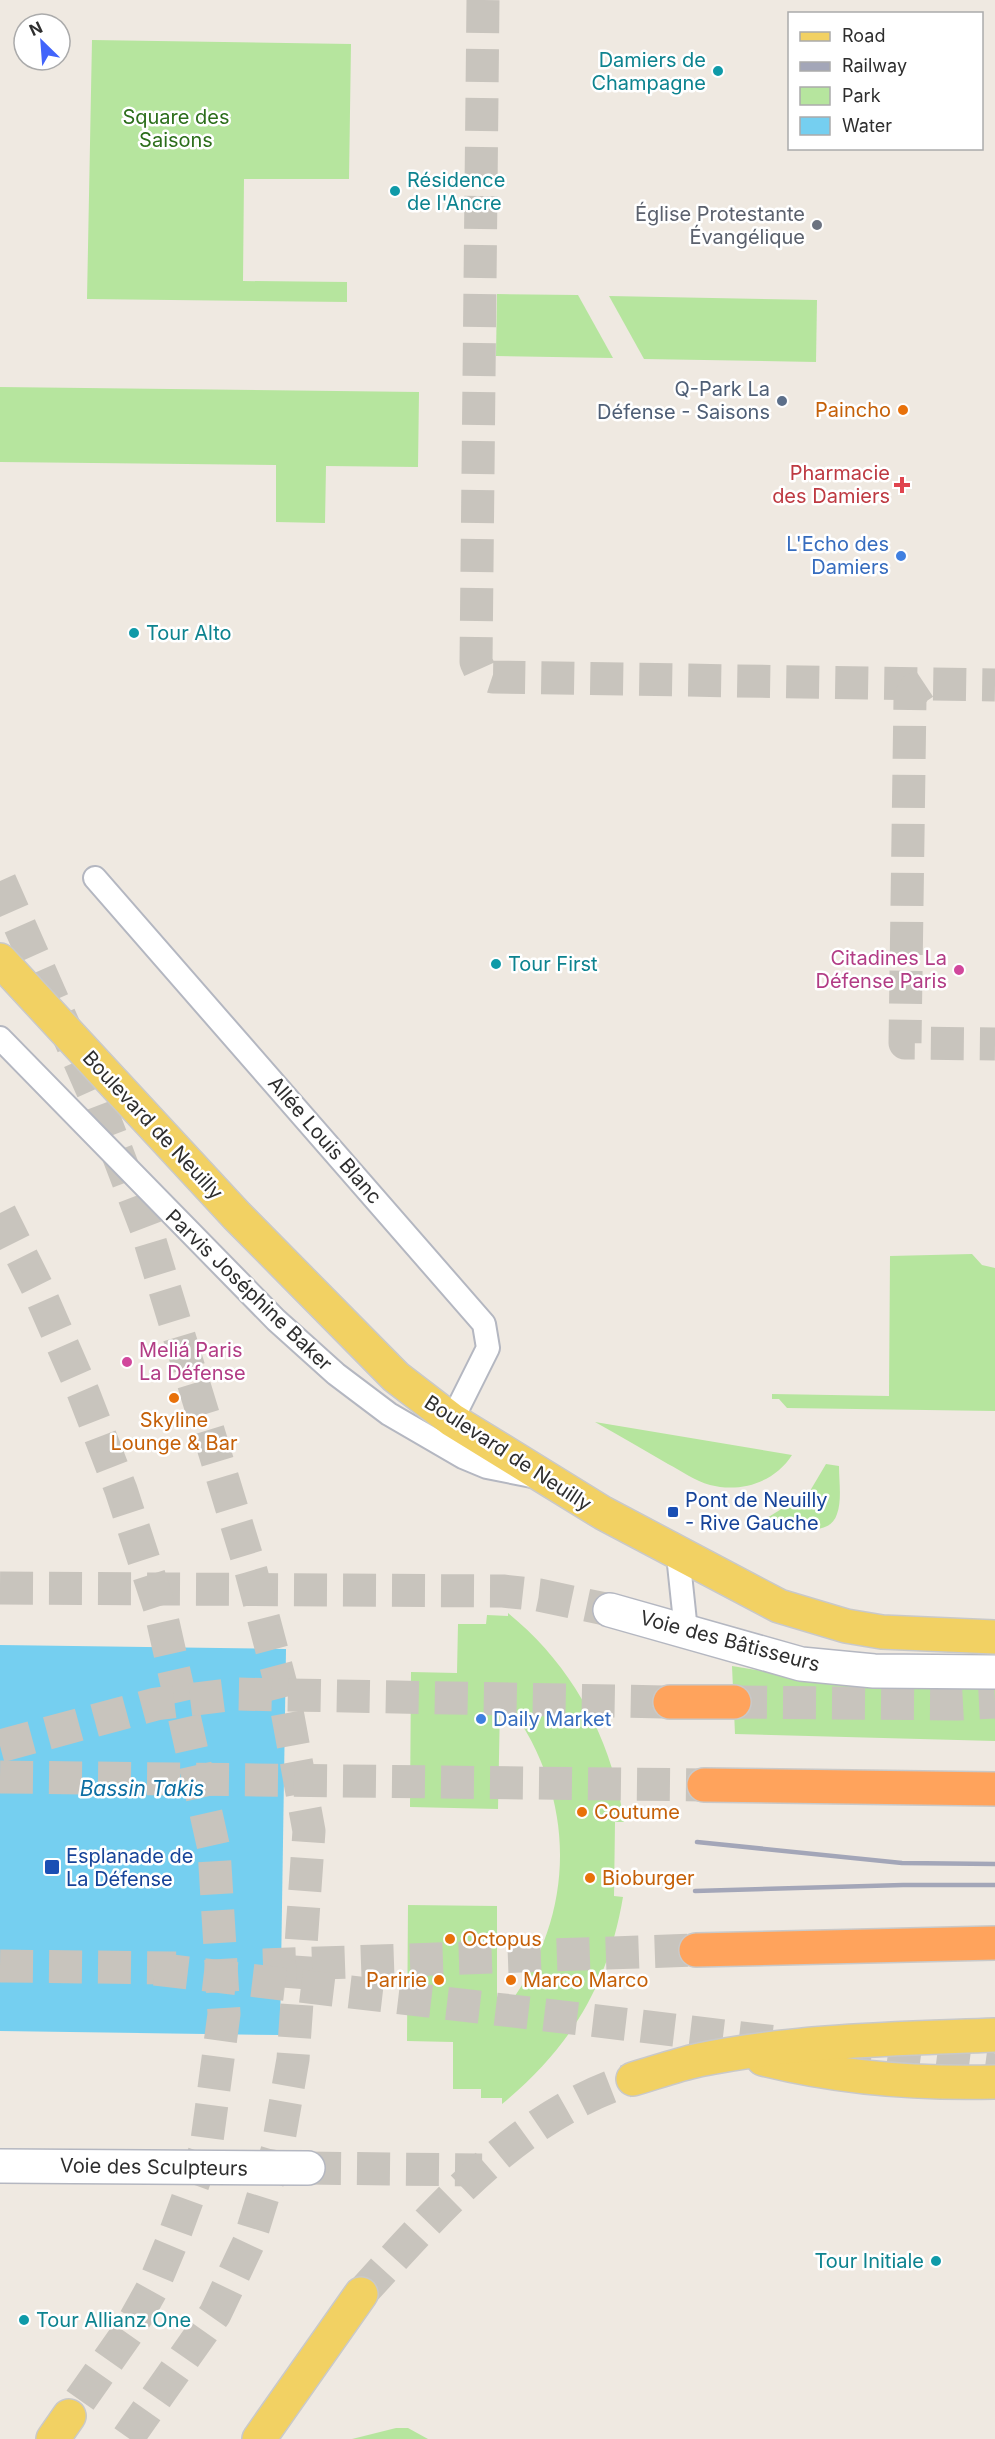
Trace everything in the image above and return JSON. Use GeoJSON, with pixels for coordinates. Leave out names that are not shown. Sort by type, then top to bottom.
{"type":"FeatureCollection","features":[{"type":"Feature","properties":{"kind":"highway"},"geometry":{"type":"LineString","coordinates":[[670,1702],[734,1702]]}},
{"type":"Feature","properties":{"kind":"highway"},"geometry":{"type":"LineString","coordinates":[[704,1785],[995,1789]]}},
{"type":"Feature","properties":{"kind":"highway"},"geometry":{"type":"LineString","coordinates":[[696,1950],[995,1943]]}},
{"type":"Feature","properties":{"kind":"main road","name":"Boulevard de Neuilly"},"geometry":{"type":"LineString","coordinates":[[0,960],[237,1216],[396,1377],[452,1420],[542,1478],[678,1555],[779,1606],[846,1626],[906,1634],[995,1636]]}},
{"type":"Feature","properties":{"kind":"main road"},"geometry":{"type":"LineString","coordinates":[[633,2079],[697,2061],[741,2053],[825,2043],[995,2035]]}},
{"type":"Feature","properties":{"kind":"main road"},"geometry":{"type":"LineString","coordinates":[[741,2053],[802,2068],[900,2081],[995,2082]]}},
{"type":"Feature","properties":{"kind":"main road"},"geometry":{"type":"LineString","coordinates":[[259,2439],[361,2294]]}},
{"type":"Feature","properties":{"kind":"street","name":"Voie des Bâtisseurs"},"geometry":{"type":"LineString","coordinates":[[610,1610],[801,1664],[874,1671],[995,1672]]}},
{"type":"Feature","properties":{"kind":"street","name":"Voie des Sculpteurs"},"geometry":{"type":"LineString","coordinates":[[0,2166],[308,2168]]}},
{"type":"Feature","properties":{"kind":"lane","name":"Allée Louis Blanc"},"geometry":{"type":"LineString","coordinates":[[96,878],[484,1324],[488,1348],[452,1420]]}},
{"type":"Feature","properties":{"kind":"lane","name":"Parvis Joséphine Baker"},"geometry":{"type":"LineString","coordinates":[[0,1038],[276,1320],[336,1374],[389,1414],[464,1457],[487,1467],[542,1478]]}},
{"type":"Feature","properties":{"kind":"lane"},"geometry":{"type":"LineString","coordinates":[[678,1555],[686,1631]]}},
{"type":"Feature","properties":{"kind":"green space","name":"Square des Saisons"},"geometry":{"type":"Polygon","coordinates":[[[92,40],[351,44],[349,179],[244,179],[243,281],[347,282],[347,302],[87,299],[92,40]]]}},
{"type":"Feature","properties":{"kind":"green space"},"geometry":{"type":"Polygon","coordinates":[[[497,294],[578,295],[613,358],[496,356],[497,294]]]}},
{"type":"Feature","properties":{"kind":"green space"},"geometry":{"type":"Polygon","coordinates":[[[609,296],[817,300],[816,362],[644,359],[609,296]]]}},
{"type":"Feature","properties":{"kind":"green space"},"geometry":{"type":"Polygon","coordinates":[[[0,387],[419,392],[418,467],[326,466],[325,523],[276,522],[276,465],[0,462],[0,387]]]}},
{"type":"Feature","properties":{"kind":"green space"},"geometry":{"type":"Polygon","coordinates":[[[972,1254],[982,1265],[995,1268],[995,1411],[787,1408],[779,1399],[772,1399],[772,1394],[889,1396],[890,1256],[972,1254]]]}},
{"type":"Feature","properties":{"kind":"green space"},"geometry":{"type":"Polygon","coordinates":[[[595,1422],[792,1455],[776,1472],[756,1483],[734,1487],[710,1485],[595,1422]]]}},
{"type":"Feature","properties":{"kind":"green space"},"geometry":{"type":"Polygon","coordinates":[[[826,1464],[839,1466],[839,1503],[837,1514],[832,1522],[825,1527],[806,1530],[768,1521],[767,1518],[810,1491],[826,1464]]]}},
{"type":"Feature","properties":{"kind":"green space"},"geometry":{"type":"Polygon","coordinates":[[[508,1613],[552,1656],[586,1706],[610,1762],[624,1822],[615,1822],[614,1896],[623,1897],[616,1929],[596,1986],[567,2037],[548,2060],[502,2104],[502,2098],[481,2098],[481,2089],[453,2089],[453,2042],[407,2041],[408,1905],[497,1906],[497,2011],[504,2011],[528,1975],[545,1938],[556,1898],[560,1859],[557,1819],[548,1779],[531,1741],[508,1704],[500,1705],[498,1809],[410,1807],[411,1672],[457,1673],[458,1624],[486,1624],[487,1615],[508,1616],[508,1613]]]}},
{"type":"Feature","properties":{"kind":"green space"},"geometry":{"type":"Polygon","coordinates":[[[732,1666],[786,1675],[995,1682],[995,1741],[735,1734],[732,1666]]]}},
{"type":"Feature","properties":{"kind":"green space"},"geometry":{"type":"Polygon","coordinates":[[[396,2428],[408,2428],[428,2439],[352,2439],[396,2428]]]}},
{"type":"Feature","properties":{"kind":"water","name":"Bassin Takis"},"geometry":{"type":"Polygon","coordinates":[[[0,1645],[286,1649],[280,2035],[0,2031],[0,1645]]]}},
{"type":"Feature","properties":{"kind":"tunnel"},"geometry":{"type":"LineString","coordinates":[[483,0],[476,662],[481,673],[493,677],[995,685]]}},
{"type":"Feature","properties":{"kind":"tunnel"},"geometry":{"type":"LineString","coordinates":[[924,683],[915,689],[910,698],[905,1043],[995,1044]]}},
{"type":"Feature","properties":{"kind":"tunnel"},"geometry":{"type":"LineString","coordinates":[[0,881],[99,1105],[146,1228],[251,1571],[285,1700],[309,1831],[293,2059],[277,2151],[249,2242],[215,2314],[127,2439]]}},
{"type":"Feature","properties":{"kind":"tunnel"},"geometry":{"type":"LineString","coordinates":[[0,1213],[37,1287],[83,1392],[121,1490],[160,1609],[214,1849],[224,2014],[206,2148],[173,2239],[153,2287],[128,2332],[69,2416]]}},
{"type":"Feature","properties":{"kind":"tunnel"},"geometry":{"type":"LineString","coordinates":[[0,1588],[503,1591],[539,1595],[610,1610]]}},
{"type":"Feature","properties":{"kind":"tunnel"},"geometry":{"type":"LineString","coordinates":[[0,1746],[156,1704],[235,1694],[670,1702]]}},
{"type":"Feature","properties":{"kind":"tunnel"},"geometry":{"type":"LineString","coordinates":[[734,1702],[957,1704],[995,1702]]}},
{"type":"Feature","properties":{"kind":"tunnel"},"geometry":{"type":"LineString","coordinates":[[0,1777],[704,1785]]}},
{"type":"Feature","properties":{"kind":"tunnel"},"geometry":{"type":"LineString","coordinates":[[263,1965],[696,1950]]}},
{"type":"Feature","properties":{"kind":"tunnel"},"geometry":{"type":"LineString","coordinates":[[0,1966],[176,1968]]}},
{"type":"Feature","properties":{"kind":"tunnel"},"geometry":{"type":"LineString","coordinates":[[155,1969],[776,2042]]}},
{"type":"Feature","properties":{"kind":"tunnel"},"geometry":{"type":"LineString","coordinates":[[839,2050],[995,2070]]}},
{"type":"Feature","properties":{"kind":"tunnel"},"geometry":{"type":"LineString","coordinates":[[361,2294],[451,2198],[517,2140],[553,2116],[592,2095],[633,2079]]}},
{"type":"Feature","properties":{"kind":"tunnel"},"geometry":{"type":"LineString","coordinates":[[308,2168],[482,2170]]}},
{"type":"Feature","properties":{"kind":"railway"},"geometry":{"type":"LineString","coordinates":[[697,1842],[902,1863],[995,1864]]}},
{"type":"Feature","properties":{"kind":"railway"},"geometry":{"type":"LineString","coordinates":[[695,1891],[903,1885],[995,1885]]}},
{"type":"Feature","properties":{"kind":"place","name":"Damiers de Champagne"},"geometry":{"type":"Point","coordinates":[718,71]}},
{"type":"Feature","properties":{"kind":"place","name":"Résidence de l'Ancre"},"geometry":{"type":"Point","coordinates":[395,191]}},
{"type":"Feature","properties":{"kind":"place","name":"Église Protestante Évangélique"},"geometry":{"type":"Point","coordinates":[817,225]}},
{"type":"Feature","properties":{"kind":"place","name":"Q-Park La Défense - Saisons"},"geometry":{"type":"Point","coordinates":[782,401]}},
{"type":"Feature","properties":{"kind":"place","name":"Paincho"},"geometry":{"type":"Point","coordinates":[903,410]}},
{"type":"Feature","properties":{"kind":"place","name":"Pharmacie des Damiers"},"geometry":{"type":"Point","coordinates":[902,485]}},
{"type":"Feature","properties":{"kind":"place","name":"L'Echo des Damiers"},"geometry":{"type":"Point","coordinates":[901,556]}},
{"type":"Feature","properties":{"kind":"place","name":"Tour Alto"},"geometry":{"type":"Point","coordinates":[134,633]}},
{"type":"Feature","properties":{"kind":"place","name":"Tour First"},"geometry":{"type":"Point","coordinates":[496,964]}},
{"type":"Feature","properties":{"kind":"place","name":"Citadines La Défense Paris"},"geometry":{"type":"Point","coordinates":[959,970]}},
{"type":"Feature","properties":{"kind":"place","name":"Meliá Paris La Défense"},"geometry":{"type":"Point","coordinates":[127,1362]}},
{"type":"Feature","properties":{"kind":"place","name":"Skyline Lounge & Bar"},"geometry":{"type":"Point","coordinates":[174,1398]}},
{"type":"Feature","properties":{"kind":"place","name":"Pont de Neuilly - Rive Gauche"},"geometry":{"type":"Point","coordinates":[673,1512]}},
{"type":"Feature","properties":{"kind":"place","name":"Daily Market"},"geometry":{"type":"Point","coordinates":[481,1719]}},
{"type":"Feature","properties":{"kind":"place","name":"Coutume"},"geometry":{"type":"Point","coordinates":[582,1812]}},
{"type":"Feature","properties":{"kind":"place","name":"Esplanade de La Défense"},"geometry":{"type":"Point","coordinates":[52,1867]}},
{"type":"Feature","properties":{"kind":"place","name":"Bioburger"},"geometry":{"type":"Point","coordinates":[590,1878]}},
{"type":"Feature","properties":{"kind":"place","name":"Octopus"},"geometry":{"type":"Point","coordinates":[450,1939]}},
{"type":"Feature","properties":{"kind":"place","name":"Paririe"},"geometry":{"type":"Point","coordinates":[439,1980]}},
{"type":"Feature","properties":{"kind":"place","name":"Marco Marco"},"geometry":{"type":"Point","coordinates":[511,1980]}},
{"type":"Feature","properties":{"kind":"place","name":"Tour Initiale"},"geometry":{"type":"Point","coordinates":[936,2261]}},
{"type":"Feature","properties":{"kind":"place","name":"Tour Allianz One"},"geometry":{"type":"Point","coordinates":[24,2320]}}]}
